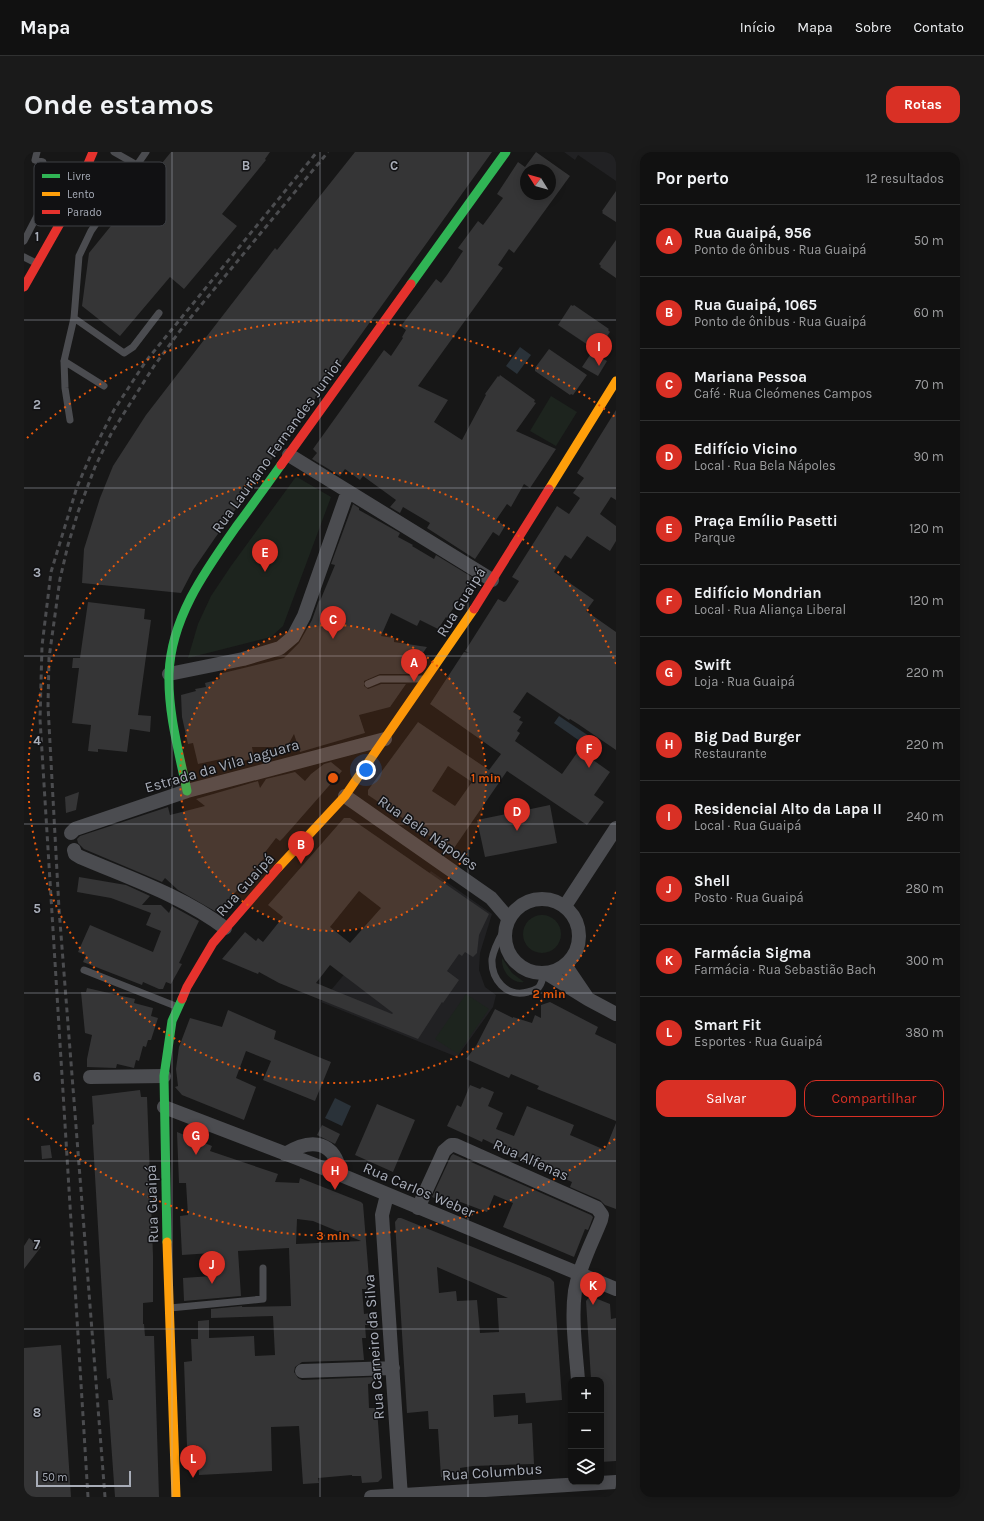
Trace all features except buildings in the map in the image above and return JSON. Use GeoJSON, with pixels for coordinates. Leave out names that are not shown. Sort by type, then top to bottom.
{"type":"FeatureCollection","features":[{"type":"Feature","properties":{"kind":"main road"},"geometry":{"type":"LineString","coordinates":[[89,162],[93,152]]}},
{"type":"Feature","properties":{"kind":"main road","name":"Rua Lauriano Fernandes Junior"},"geometry":{"type":"LineString","coordinates":[[187,791],[171,718],[169,674],[173,641],[188,603],[202,576],[224,544],[506,152]]}},
{"type":"Feature","properties":{"kind":"main road"},"geometry":{"type":"LineString","coordinates":[[24,287],[59,226]]}},
{"type":"Feature","properties":{"kind":"main road","name":"Rua Guaipá"},"geometry":{"type":"LineString","coordinates":[[176,1497],[164,1107],[164,1076],[172,1021],[187,987],[213,943],[345,796],[427,679],[466,622],[616,381]]}},
{"type":"Feature","properties":{"kind":"street"},"geometry":{"type":"LineString","coordinates":[[289,455],[492,580]]}},
{"type":"Feature","properties":{"kind":"street"},"geometry":{"type":"LineString","coordinates":[[169,674],[242,659],[280,648],[293,637],[304,616],[348,491]]}},
{"type":"Feature","properties":{"kind":"street","name":"Estrada da Vila Jaguara"},"geometry":{"type":"LineString","coordinates":[[226,928],[213,918],[176,898],[75,854],[72,830],[187,791],[384,739]]}},
{"type":"Feature","properties":{"kind":"street","name":"Rua Bela Nápoles"},"geometry":{"type":"LineString","coordinates":[[345,796],[491,898]]}},
{"type":"Feature","properties":{"kind":"street"},"geometry":{"type":"LineString","coordinates":[[565,906],[616,828]]}},
{"type":"Feature","properties":{"kind":"street"},"geometry":{"type":"LineString","coordinates":[[491,898],[524,904]]}},
{"type":"Feature","properties":{"kind":"street"},"geometry":{"type":"LineString","coordinates":[[491,898],[508,922]]}},
{"type":"Feature","properties":{"kind":"street"},"geometry":{"type":"LineString","coordinates":[[545,898],[565,906],[573,914],[578,924],[580,936],[578,947],[573,957],[565,965],[556,970],[545,973],[534,972],[516,962],[510,954],[506,940],[508,922],[515,910],[534,900],[545,898]]}},
{"type":"Feature","properties":{"kind":"street"},"geometry":{"type":"LineString","coordinates":[[565,965],[588,999]]}},
{"type":"Feature","properties":{"kind":"street"},"geometry":{"type":"LineString","coordinates":[[545,973],[616,1014]]}},
{"type":"Feature","properties":{"kind":"street"},"geometry":{"type":"LineString","coordinates":[[90,1077],[164,1076]]}},
{"type":"Feature","properties":{"kind":"street","name":"Rua Carlos Weber"},"geometry":{"type":"LineString","coordinates":[[164,1107],[341,1176],[616,1289]]}},
{"type":"Feature","properties":{"kind":"street"},"geometry":{"type":"LineString","coordinates":[[285,1154],[302,1145],[310,1143],[319,1145],[333,1155],[339,1164],[341,1176]]}},
{"type":"Feature","properties":{"kind":"street","name":"Rua Alfenas"},"geometry":{"type":"LineString","coordinates":[[418,1208],[444,1151],[451,1145],[455,1145],[597,1208],[602,1215],[601,1220],[580,1274]]}},
{"type":"Feature","properties":{"kind":"street","name":"Rua Carneiro da Silva"},"geometry":{"type":"LineString","coordinates":[[387,1195],[382,1216],[401,1496]]}},
{"type":"Feature","properties":{"kind":"street"},"geometry":{"type":"LineString","coordinates":[[578,1377],[574,1314],[575,1292],[580,1274]]}},
{"type":"Feature","properties":{"kind":"street"},"geometry":{"type":"LineString","coordinates":[[302,1371],[393,1368]]}},
{"type":"Feature","properties":{"kind":"street","name":"Rua Columbus"},"geometry":{"type":"LineString","coordinates":[[371,1497],[584,1488],[616,1482]]}},
{"type":"Feature","properties":{"kind":"lane"},"geometry":{"type":"LineString","coordinates":[[37,152],[35,160],[43,162]]}},
{"type":"Feature","properties":{"kind":"lane"},"geometry":{"type":"LineString","coordinates":[[114,152],[131,162]]}},
{"type":"Feature","properties":{"kind":"lane"},"geometry":{"type":"LineString","coordinates":[[138,162],[146,152]]}},
{"type":"Feature","properties":{"kind":"lane"},"geometry":{"type":"LineString","coordinates":[[24,241],[34,222]]}},
{"type":"Feature","properties":{"kind":"lane"},"geometry":{"type":"LineString","coordinates":[[70,420],[65,388],[64,362],[74,318],[79,256],[94,226]]}},
{"type":"Feature","properties":{"kind":"lane"},"geometry":{"type":"LineString","coordinates":[[24,256],[38,264]]}},
{"type":"Feature","properties":{"kind":"lane"},"geometry":{"type":"LineString","coordinates":[[74,318],[124,353],[133,347],[159,313]]}},
{"type":"Feature","properties":{"kind":"lane"},"geometry":{"type":"LineString","coordinates":[[64,362],[104,386]]}},
{"type":"Feature","properties":{"kind":"lane"},"geometry":{"type":"LineString","coordinates":[[368,684],[380,679],[427,679]]}},
{"type":"Feature","properties":{"kind":"lane"},"geometry":{"type":"LineString","coordinates":[[508,922],[494,948],[492,959],[495,978],[506,990],[516,994],[522,994],[539,987],[545,973]]}},
{"type":"Feature","properties":{"kind":"lane"},"geometry":{"type":"LineString","coordinates":[[84,970],[178,1007]]}},
{"type":"Feature","properties":{"kind":"lane"},"geometry":{"type":"LineString","coordinates":[[170,1308],[263,1299],[263,1268]]}},
{"type":"Feature","properties":{"kind":"shaded area"},"geometry":{"type":"Polygon","coordinates":[[[564,152],[616,152],[616,181],[578,155],[575,160],[564,152]]]}},
{"type":"Feature","properties":{"kind":"shaded area"},"geometry":{"type":"Polygon","coordinates":[[[520,347],[531,355],[517,374],[506,366],[520,347]]]}},
{"type":"Feature","properties":{"kind":"shaded area"},"geometry":{"type":"Polygon","coordinates":[[[551,396],[577,412],[556,446],[530,431],[551,396]]]}},
{"type":"Feature","properties":{"kind":"shaded area"},"geometry":{"type":"Polygon","coordinates":[[[297,477],[331,497],[283,626],[271,637],[188,658],[198,624],[211,596],[231,566],[297,477]]]}},
{"type":"Feature","properties":{"kind":"shaded area"},"geometry":{"type":"Polygon","coordinates":[[[559,716],[589,736],[584,744],[554,723],[559,716]]]}},
{"type":"Feature","properties":{"kind":"shaded area"},"geometry":{"type":"Polygon","coordinates":[[[431,871],[492,914],[480,953],[479,970],[485,987],[496,995],[493,1007],[457,1057],[321,1002],[431,871]]]}},
{"type":"Feature","properties":{"kind":"shaded area"},"geometry":{"type":"Polygon","coordinates":[[[538,915],[546,915],[553,918],[558,923],[561,934],[558,945],[553,950],[546,953],[538,953],[531,950],[526,945],[523,938],[523,930],[526,923],[531,918],[538,915]]]}},
{"type":"Feature","properties":{"kind":"shaded area"},"geometry":{"type":"Polygon","coordinates":[[[502,958],[512,973],[524,982],[515,981],[508,975],[503,967],[502,958]]]}},
{"type":"Feature","properties":{"kind":"shaded area"},"geometry":{"type":"Polygon","coordinates":[[[466,994],[489,1009],[458,1054],[435,1039],[466,994]]]}},
{"type":"Feature","properties":{"kind":"shaded area"},"geometry":{"type":"Polygon","coordinates":[[[335,1098],[351,1106],[342,1126],[325,1118],[335,1098]]]}},
{"type":"Feature","properties":{"kind":"railway"},"geometry":{"type":"LineString","coordinates":[[88,1497],[40,719],[42,646],[51,572],[77,487],[90,457],[114,410],[146,361],[317,152]]}},
{"type":"Feature","properties":{"kind":"railway"},"geometry":{"type":"LineString","coordinates":[[105,1497],[59,909],[48,706],[49,658],[60,579],[78,512],[95,467],[112,432],[154,366],[182,328],[328,152]]}},
{"type":"Feature","properties":{"kind":"traffic: fast"},"geometry":{"type":"LineString","coordinates":[[411,284],[506,152]]}},
{"type":"Feature","properties":{"kind":"traffic: fast"},"geometry":{"type":"LineString","coordinates":[[187,791],[170,704],[169,674],[171,653],[176,634],[183,614],[202,578],[224,544],[281,465]]}},
{"type":"Feature","properties":{"kind":"traffic: fast"},"geometry":{"type":"LineString","coordinates":[[167,1242],[164,1076],[172,1021],[182,999]]}},
{"type":"Feature","properties":{"kind":"traffic: slow"},"geometry":{"type":"LineString","coordinates":[[549,489],[616,381]]}},
{"type":"Feature","properties":{"kind":"traffic: slow"},"geometry":{"type":"LineString","coordinates":[[278,868],[345,796],[474,609]]}},
{"type":"Feature","properties":{"kind":"traffic: slow"},"geometry":{"type":"LineString","coordinates":[[167,1242],[176,1497]]}},
{"type":"Feature","properties":{"kind":"traffic: jam"},"geometry":{"type":"LineString","coordinates":[[89,162],[93,152]]}},
{"type":"Feature","properties":{"kind":"traffic: jam"},"geometry":{"type":"LineString","coordinates":[[24,287],[59,226]]}},
{"type":"Feature","properties":{"kind":"traffic: jam"},"geometry":{"type":"LineString","coordinates":[[281,465],[411,284]]}},
{"type":"Feature","properties":{"kind":"traffic: jam"},"geometry":{"type":"LineString","coordinates":[[474,609],[549,489]]}},
{"type":"Feature","properties":{"kind":"traffic: jam"},"geometry":{"type":"LineString","coordinates":[[182,999],[187,987],[213,943],[278,868]]}},
{"type":"Feature","properties":{"kind":"place","name":"Residencial Alto da Lapa II"},"geometry":{"type":"Point","coordinates":[599,366]}},
{"type":"Feature","properties":{"kind":"place","name":"Praça Emílio Pasetti"},"geometry":{"type":"Point","coordinates":[265,572]}},
{"type":"Feature","properties":{"kind":"place","name":"Mariana Pessoa"},"geometry":{"type":"Point","coordinates":[333,639]}},
{"type":"Feature","properties":{"kind":"place","name":"Rua Guaipá, 956"},"geometry":{"type":"Point","coordinates":[414,682]}},
{"type":"Feature","properties":{"kind":"place","name":"Edifício Mondrian"},"geometry":{"type":"Point","coordinates":[589,768]}},
{"type":"Feature","properties":{"kind":"place","name":"Edifício Vicino"},"geometry":{"type":"Point","coordinates":[517,831]}},
{"type":"Feature","properties":{"kind":"place","name":"Rua Guaipá, 1065"},"geometry":{"type":"Point","coordinates":[301,864]}},
{"type":"Feature","properties":{"kind":"place","name":"Swift"},"geometry":{"type":"Point","coordinates":[196,1155]}},
{"type":"Feature","properties":{"kind":"place","name":"Big Dad Burger"},"geometry":{"type":"Point","coordinates":[335,1190]}},
{"type":"Feature","properties":{"kind":"place","name":"Shell"},"geometry":{"type":"Point","coordinates":[212,1284]}},
{"type":"Feature","properties":{"kind":"place","name":"Farmácia Sigma"},"geometry":{"type":"Point","coordinates":[593,1305]}},
{"type":"Feature","properties":{"kind":"place","name":"Smart Fit"},"geometry":{"type":"Point","coordinates":[193,1478]}}]}
